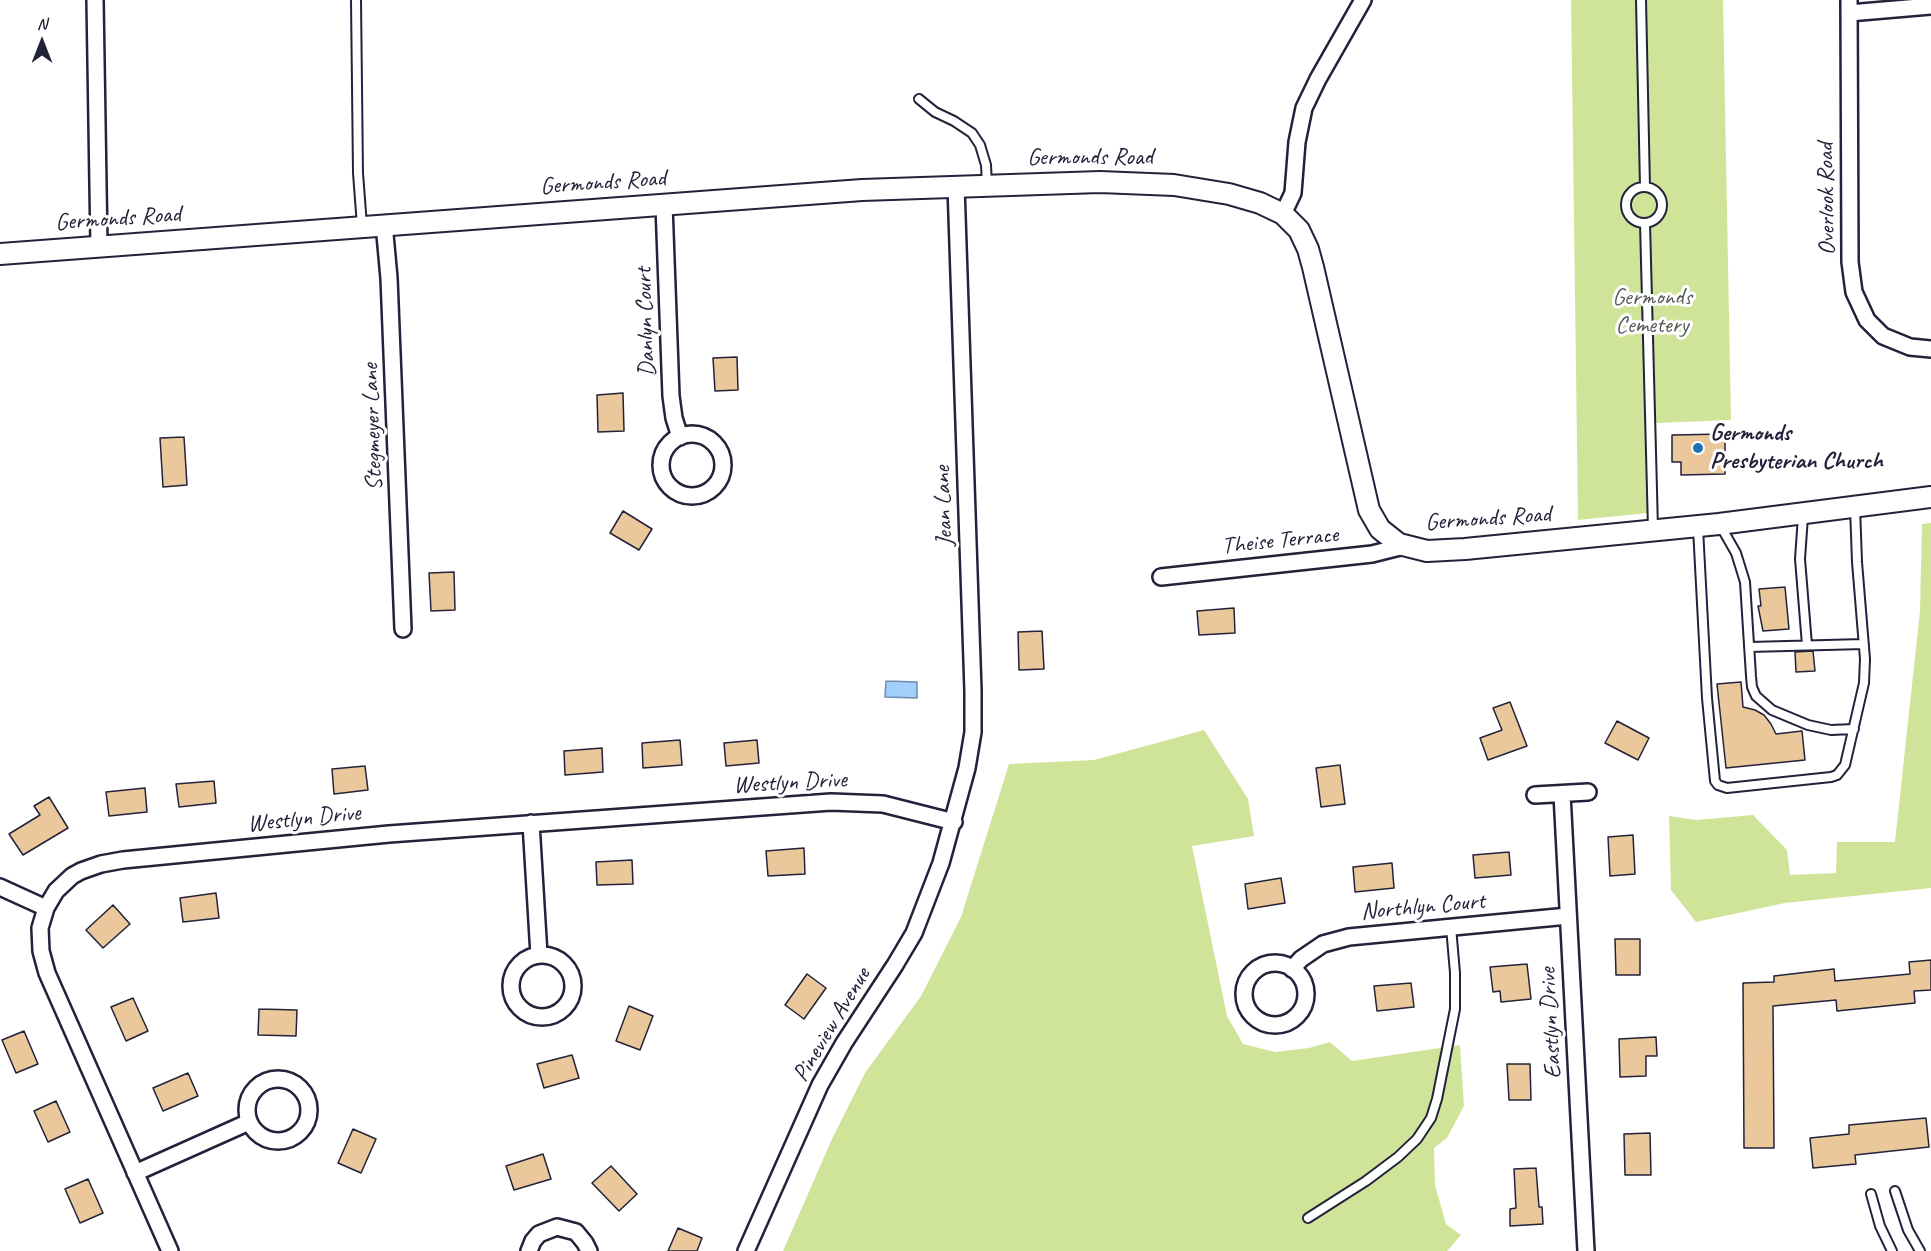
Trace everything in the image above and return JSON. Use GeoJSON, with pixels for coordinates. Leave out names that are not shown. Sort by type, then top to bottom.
{"type":"FeatureCollection","features":[{"type":"Feature","properties":{"kind":"street"},"geometry":{"type":"LineString","coordinates":[[95,0],[99,246]]}},
{"type":"Feature","properties":{"kind":"street"},"geometry":{"type":"LineString","coordinates":[[1283,214],[1293,193],[1297,142],[1304,108],[1363,0]]}},
{"type":"Feature","properties":{"kind":"street"},"geometry":{"type":"LineString","coordinates":[[1849,6],[1931,6]]}},
{"type":"Feature","properties":{"kind":"street","name":"Overlook Road"},"geometry":{"type":"LineString","coordinates":[[1849,6],[1850,262],[1854,292],[1867,320],[1883,336],[1910,347],[1931,350]]}},
{"type":"Feature","properties":{"kind":"street","name":"Germonds Road"},"geometry":{"type":"LineString","coordinates":[[0,254],[862,190],[1127,182],[1174,185],[1240,197],[1269,206],[1283,214],[1299,230],[1311,257],[1369,510],[1383,533],[1404,546],[1420,550],[1440,550],[1653,531],[1931,497]]}},
{"type":"Feature","properties":{"kind":"street","name":"Jean Lane"},"geometry":{"type":"LineString","coordinates":[[954,822],[970,751],[974,712],[956,186]]}},
{"type":"Feature","properties":{"kind":"street","name":"Danlyn Court"},"geometry":{"type":"LineString","coordinates":[[664,205],[671,396],[674,418],[681,437]]}},
{"type":"Feature","properties":{"kind":"street","name":"Stegmeyer Lane"},"geometry":{"type":"LineString","coordinates":[[384,224],[389,278],[404,629]]}},
{"type":"Feature","properties":{"kind":"street"},"geometry":{"type":"LineString","coordinates":[[696,435],[705,437],[716,446],[720,454],[723,468],[720,478],[713,487],[701,495],[688,496],[676,491],[663,476],[661,466],[664,452],[669,444],[681,437],[696,435]]}},
{"type":"Feature","properties":{"kind":"street","name":"Theise Terrace"},"geometry":{"type":"LineString","coordinates":[[1161,577],[1372,554],[1404,546]]}},
{"type":"Feature","properties":{"kind":"street"},"geometry":{"type":"LineString","coordinates":[[1535,795],[1588,792]]}},
{"type":"Feature","properties":{"kind":"street","name":"Eastlyn Drive"},"geometry":{"type":"LineString","coordinates":[[1562,794],[1586,1251]]}},
{"type":"Feature","properties":{"kind":"street","name":"Westlyn Drive"},"geometry":{"type":"LineString","coordinates":[[170,1251],[43,962],[40,928],[46,908],[56,891],[72,876],[113,861],[389,834],[844,801],[890,806],[954,822]]}},
{"type":"Feature","properties":{"kind":"street","name":"Pineview Avenue"},"geometry":{"type":"LineString","coordinates":[[746,1251],[820,1085],[914,933],[934,883],[954,822]]}},
{"type":"Feature","properties":{"kind":"street"},"geometry":{"type":"LineString","coordinates":[[531,823],[539,955]]}},
{"type":"Feature","properties":{"kind":"street"},"geometry":{"type":"LineString","coordinates":[[0,887],[46,908]]}},
{"type":"Feature","properties":{"kind":"street","name":"Northlyn Court"},"geometry":{"type":"LineString","coordinates":[[1292,969],[1311,951],[1336,940],[1568,916]]}},
{"type":"Feature","properties":{"kind":"street"},"geometry":{"type":"LineString","coordinates":[[539,955],[559,960],[568,971],[572,984],[571,995],[566,1004],[555,1014],[546,1016],[525,1012],[511,992],[512,977],[516,969],[526,960],[539,955]]}},
{"type":"Feature","properties":{"kind":"street"},"geometry":{"type":"LineString","coordinates":[[1268,964],[1283,965],[1292,969],[1299,975],[1305,987],[1302,1008],[1296,1016],[1283,1024],[1271,1025],[1258,1020],[1248,1009],[1244,1000],[1245,986],[1249,977],[1268,964]]}},
{"type":"Feature","properties":{"kind":"street"},"geometry":{"type":"LineString","coordinates":[[276,1080],[291,1082],[306,1099],[307,1119],[302,1128],[291,1138],[278,1141],[265,1138],[249,1122],[247,1111],[250,1098],[258,1086],[267,1082],[276,1080]]}},
{"type":"Feature","properties":{"kind":"street"},"geometry":{"type":"LineString","coordinates":[[135,1173],[249,1122]]}},
{"type":"Feature","properties":{"kind":"street"},"geometry":{"type":"LineString","coordinates":[[529,1251],[539,1234],[558,1227],[576,1232],[589,1251]]}},
{"type":"Feature","properties":{"kind":"lane"},"geometry":{"type":"LineString","coordinates":[[356,0],[358,173],[362,226]]}},
{"type":"Feature","properties":{"kind":"lane"},"geometry":{"type":"LineString","coordinates":[[1641,0],[1644,187]]}},
{"type":"Feature","properties":{"kind":"lane"},"geometry":{"type":"LineString","coordinates":[[920,99],[935,112],[972,133],[980,145],[986,165],[987,185]]}},
{"type":"Feature","properties":{"kind":"lane"},"geometry":{"type":"LineString","coordinates":[[1644,187],[1651,188],[1659,194],[1663,206],[1656,219],[1645,223],[1633,219],[1626,206],[1628,196],[1632,191],[1644,187]]}},
{"type":"Feature","properties":{"kind":"lane"},"geometry":{"type":"LineString","coordinates":[[1645,223],[1653,531]]}},
{"type":"Feature","properties":{"kind":"lane"},"geometry":{"type":"LineString","coordinates":[[1698,526],[1707,698],[1714,777],[1718,785],[1727,788],[1832,777],[1837,775],[1845,765],[1864,683],[1864,644],[1855,507]]}},
{"type":"Feature","properties":{"kind":"lane"},"geometry":{"type":"LineString","coordinates":[[1803,514],[1800,559],[1807,645]]}},
{"type":"Feature","properties":{"kind":"lane"},"geometry":{"type":"LineString","coordinates":[[1719,524],[1736,553],[1743,573],[1752,687],[1756,696],[1763,704],[1783,716],[1815,727],[1831,730],[1854,729]]}},
{"type":"Feature","properties":{"kind":"lane"},"geometry":{"type":"LineString","coordinates":[[1749,647],[1864,644]]}},
{"type":"Feature","properties":{"kind":"lane"},"geometry":{"type":"LineString","coordinates":[[1308,1218],[1372,1178],[1398,1157],[1417,1139],[1431,1118],[1455,1009],[1451,927]]}},
{"type":"Feature","properties":{"kind":"lane"},"geometry":{"type":"LineString","coordinates":[[1895,1191],[1908,1230],[1920,1251]]}},
{"type":"Feature","properties":{"kind":"lane"},"geometry":{"type":"LineString","coordinates":[[1871,1194],[1892,1251]]}},
{"type":"Feature","properties":{"kind":"green space","name":"Germonds Cemetery"},"geometry":{"type":"Polygon","coordinates":[[[1571,0],[1723,0],[1731,420],[1656,423],[1658,512],[1578,520],[1571,0]]]}},
{"type":"Feature","properties":{"kind":"green space"},"geometry":{"type":"Polygon","coordinates":[[[1931,523],[1931,888],[1785,903],[1696,922],[1671,890],[1669,816],[1696,820],[1753,815],[1787,850],[1790,875],[1836,873],[1837,842],[1895,842],[1920,611],[1922,524],[1931,523]]]}},
{"type":"Feature","properties":{"kind":"green space"},"geometry":{"type":"Polygon","coordinates":[[[1204,730],[1248,799],[1254,836],[1192,846],[1227,1016],[1243,1044],[1275,1052],[1309,1048],[1330,1042],[1352,1061],[1460,1045],[1464,1106],[1447,1138],[1434,1148],[1435,1185],[1446,1224],[1461,1235],[1447,1251],[783,1251],[832,1139],[865,1073],[921,996],[961,917],[1009,764],[1094,760],[1204,730]]]}},
{"type":"Feature","properties":{"kind":"water"},"geometry":{"type":"Polygon","coordinates":[[[886,681],[917,682],[917,698],[885,697],[886,681]]]}},
{"type":"Feature","properties":{"kind":"building"},"geometry":{"type":"Polygon","coordinates":[[[737,357],[738,390],[715,391],[713,358],[737,357]]]}},
{"type":"Feature","properties":{"kind":"building"},"geometry":{"type":"Polygon","coordinates":[[[623,393],[624,431],[598,432],[597,395],[623,393]]]}},
{"type":"Feature","properties":{"kind":"building","name":"Germonds Presbyterian Church"},"geometry":{"type":"Polygon","coordinates":[[[1725,434],[1725,474],[1681,475],[1681,462],[1672,462],[1672,435],[1725,434]]]}},
{"type":"Feature","properties":{"kind":"building"},"geometry":{"type":"Polygon","coordinates":[[[184,437],[187,485],[163,487],[160,438],[184,437]]]}},
{"type":"Feature","properties":{"kind":"building"},"geometry":{"type":"Polygon","coordinates":[[[623,511],[652,529],[639,550],[610,533],[623,511]]]}},
{"type":"Feature","properties":{"kind":"building"},"geometry":{"type":"Polygon","coordinates":[[[454,572],[455,610],[431,611],[429,573],[454,572]]]}},
{"type":"Feature","properties":{"kind":"building"},"geometry":{"type":"Polygon","coordinates":[[[1785,587],[1789,629],[1763,631],[1758,606],[1761,606],[1759,589],[1785,587]]]}},
{"type":"Feature","properties":{"kind":"building"},"geometry":{"type":"Polygon","coordinates":[[[1234,608],[1235,633],[1199,635],[1197,611],[1234,608]]]}},
{"type":"Feature","properties":{"kind":"building"},"geometry":{"type":"Polygon","coordinates":[[[1042,631],[1044,669],[1019,670],[1018,632],[1042,631]]]}},
{"type":"Feature","properties":{"kind":"building"},"geometry":{"type":"Polygon","coordinates":[[[1813,651],[1815,671],[1796,672],[1795,652],[1813,651]]]}},
{"type":"Feature","properties":{"kind":"building"},"geometry":{"type":"Polygon","coordinates":[[[1741,682],[1743,707],[1764,715],[1776,734],[1802,731],[1805,760],[1726,768],[1717,684],[1741,682]]]}},
{"type":"Feature","properties":{"kind":"building"},"geometry":{"type":"Polygon","coordinates":[[[1510,702],[1527,746],[1488,760],[1480,738],[1502,730],[1493,708],[1510,702]]]}},
{"type":"Feature","properties":{"kind":"building"},"geometry":{"type":"Polygon","coordinates":[[[1617,721],[1649,738],[1638,760],[1605,743],[1617,721]]]}},
{"type":"Feature","properties":{"kind":"building"},"geometry":{"type":"Polygon","coordinates":[[[680,740],[682,765],[643,768],[642,743],[680,740]]]}},
{"type":"Feature","properties":{"kind":"building"},"geometry":{"type":"Polygon","coordinates":[[[757,740],[759,763],[726,766],[724,743],[757,740]]]}},
{"type":"Feature","properties":{"kind":"building"},"geometry":{"type":"Polygon","coordinates":[[[602,748],[603,772],[565,775],[564,751],[602,748]]]}},
{"type":"Feature","properties":{"kind":"building"},"geometry":{"type":"Polygon","coordinates":[[[1340,765],[1345,804],[1321,807],[1316,768],[1340,765]]]}},
{"type":"Feature","properties":{"kind":"building"},"geometry":{"type":"Polygon","coordinates":[[[365,766],[368,790],[334,794],[332,769],[365,766]]]}},
{"type":"Feature","properties":{"kind":"building"},"geometry":{"type":"Polygon","coordinates":[[[214,781],[216,803],[179,807],[176,784],[214,781]]]}},
{"type":"Feature","properties":{"kind":"building"},"geometry":{"type":"Polygon","coordinates":[[[145,788],[147,812],[109,816],[106,792],[145,788]]]}},
{"type":"Feature","properties":{"kind":"building"},"geometry":{"type":"Polygon","coordinates":[[[49,797],[68,828],[23,855],[9,834],[40,815],[34,806],[49,797]]]}},
{"type":"Feature","properties":{"kind":"building"},"geometry":{"type":"Polygon","coordinates":[[[1633,835],[1635,874],[1610,876],[1608,837],[1633,835]]]}},
{"type":"Feature","properties":{"kind":"building"},"geometry":{"type":"Polygon","coordinates":[[[804,848],[805,874],[768,876],[766,851],[804,848]]]}},
{"type":"Feature","properties":{"kind":"building"},"geometry":{"type":"Polygon","coordinates":[[[1509,852],[1511,875],[1475,878],[1473,855],[1509,852]]]}},
{"type":"Feature","properties":{"kind":"building"},"geometry":{"type":"Polygon","coordinates":[[[632,860],[633,884],[597,885],[596,862],[632,860]]]}},
{"type":"Feature","properties":{"kind":"building"},"geometry":{"type":"Polygon","coordinates":[[[1392,863],[1394,888],[1355,892],[1353,867],[1392,863]]]}},
{"type":"Feature","properties":{"kind":"building"},"geometry":{"type":"Polygon","coordinates":[[[1281,878],[1285,903],[1248,909],[1245,884],[1281,878]]]}},
{"type":"Feature","properties":{"kind":"building"},"geometry":{"type":"Polygon","coordinates":[[[216,893],[219,918],[183,922],[180,898],[216,893]]]}},
{"type":"Feature","properties":{"kind":"building"},"geometry":{"type":"Polygon","coordinates":[[[113,905],[130,924],[103,948],[86,930],[113,905]]]}},
{"type":"Feature","properties":{"kind":"building"},"geometry":{"type":"Polygon","coordinates":[[[1615,939],[1640,939],[1640,975],[1616,975],[1615,939]]]}},
{"type":"Feature","properties":{"kind":"building"},"geometry":{"type":"Polygon","coordinates":[[[1931,960],[1931,990],[1914,991],[1915,1003],[1837,1011],[1836,1000],[1773,1006],[1774,1148],[1744,1148],[1743,983],[1774,982],[1774,976],[1834,969],[1835,981],[1910,974],[1909,962],[1931,960]]]}},
{"type":"Feature","properties":{"kind":"building"},"geometry":{"type":"Polygon","coordinates":[[[1527,964],[1531,999],[1501,1002],[1500,991],[1493,992],[1490,967],[1527,964]]]}},
{"type":"Feature","properties":{"kind":"building"},"geometry":{"type":"Polygon","coordinates":[[[807,974],[826,988],[804,1019],[785,1005],[807,974]]]}},
{"type":"Feature","properties":{"kind":"building"},"geometry":{"type":"Polygon","coordinates":[[[1411,983],[1414,1007],[1377,1011],[1374,986],[1411,983]]]}},
{"type":"Feature","properties":{"kind":"building"},"geometry":{"type":"Polygon","coordinates":[[[133,998],[148,1031],[126,1041],[111,1007],[133,998]]]}},
{"type":"Feature","properties":{"kind":"building"},"geometry":{"type":"Polygon","coordinates":[[[629,1006],[653,1016],[640,1050],[616,1041],[629,1006]]]}},
{"type":"Feature","properties":{"kind":"building"},"geometry":{"type":"Polygon","coordinates":[[[259,1009],[297,1010],[296,1036],[258,1035],[259,1009]]]}},
{"type":"Feature","properties":{"kind":"building"},"geometry":{"type":"Polygon","coordinates":[[[24,1031],[38,1064],[16,1073],[2,1040],[24,1031]]]}},
{"type":"Feature","properties":{"kind":"building"},"geometry":{"type":"Polygon","coordinates":[[[1656,1037],[1657,1056],[1646,1056],[1646,1076],[1620,1077],[1619,1039],[1656,1037]]]}},
{"type":"Feature","properties":{"kind":"building"},"geometry":{"type":"Polygon","coordinates":[[[572,1055],[579,1078],[544,1088],[537,1064],[572,1055]]]}},
{"type":"Feature","properties":{"kind":"building"},"geometry":{"type":"Polygon","coordinates":[[[1507,1064],[1530,1064],[1531,1100],[1509,1100],[1507,1064]]]}},
{"type":"Feature","properties":{"kind":"building"},"geometry":{"type":"Polygon","coordinates":[[[188,1073],[198,1096],[163,1111],[153,1088],[188,1073]]]}},
{"type":"Feature","properties":{"kind":"building"},"geometry":{"type":"Polygon","coordinates":[[[56,1101],[70,1132],[48,1142],[34,1111],[56,1101]]]}},
{"type":"Feature","properties":{"kind":"building"},"geometry":{"type":"Polygon","coordinates":[[[1926,1118],[1929,1147],[1855,1155],[1856,1164],[1813,1168],[1810,1138],[1849,1134],[1849,1125],[1926,1118]]]}},
{"type":"Feature","properties":{"kind":"building"},"geometry":{"type":"Polygon","coordinates":[[[353,1129],[376,1139],[361,1173],[338,1163],[353,1129]]]}},
{"type":"Feature","properties":{"kind":"building"},"geometry":{"type":"Polygon","coordinates":[[[1650,1133],[1651,1175],[1625,1175],[1624,1134],[1650,1133]]]}},
{"type":"Feature","properties":{"kind":"building"},"geometry":{"type":"Polygon","coordinates":[[[543,1154],[551,1179],[514,1190],[506,1166],[543,1154]]]}},
{"type":"Feature","properties":{"kind":"building"},"geometry":{"type":"Polygon","coordinates":[[[611,1166],[637,1194],[619,1211],[592,1183],[611,1166]]]}},
{"type":"Feature","properties":{"kind":"building"},"geometry":{"type":"Polygon","coordinates":[[[1536,1168],[1539,1207],[1542,1207],[1543,1224],[1510,1226],[1510,1209],[1516,1208],[1514,1169],[1536,1168]]]}},
{"type":"Feature","properties":{"kind":"building"},"geometry":{"type":"Polygon","coordinates":[[[88,1179],[103,1213],[80,1223],[65,1189],[88,1179]]]}},
{"type":"Feature","properties":{"kind":"building"},"geometry":{"type":"Polygon","coordinates":[[[678,1228],[702,1238],[697,1251],[668,1251],[678,1228]]]}},
{"type":"Feature","properties":{"kind":"place","name":"Germonds Presbyterian Church"},"geometry":{"type":"Point","coordinates":[1698,448]}}]}
